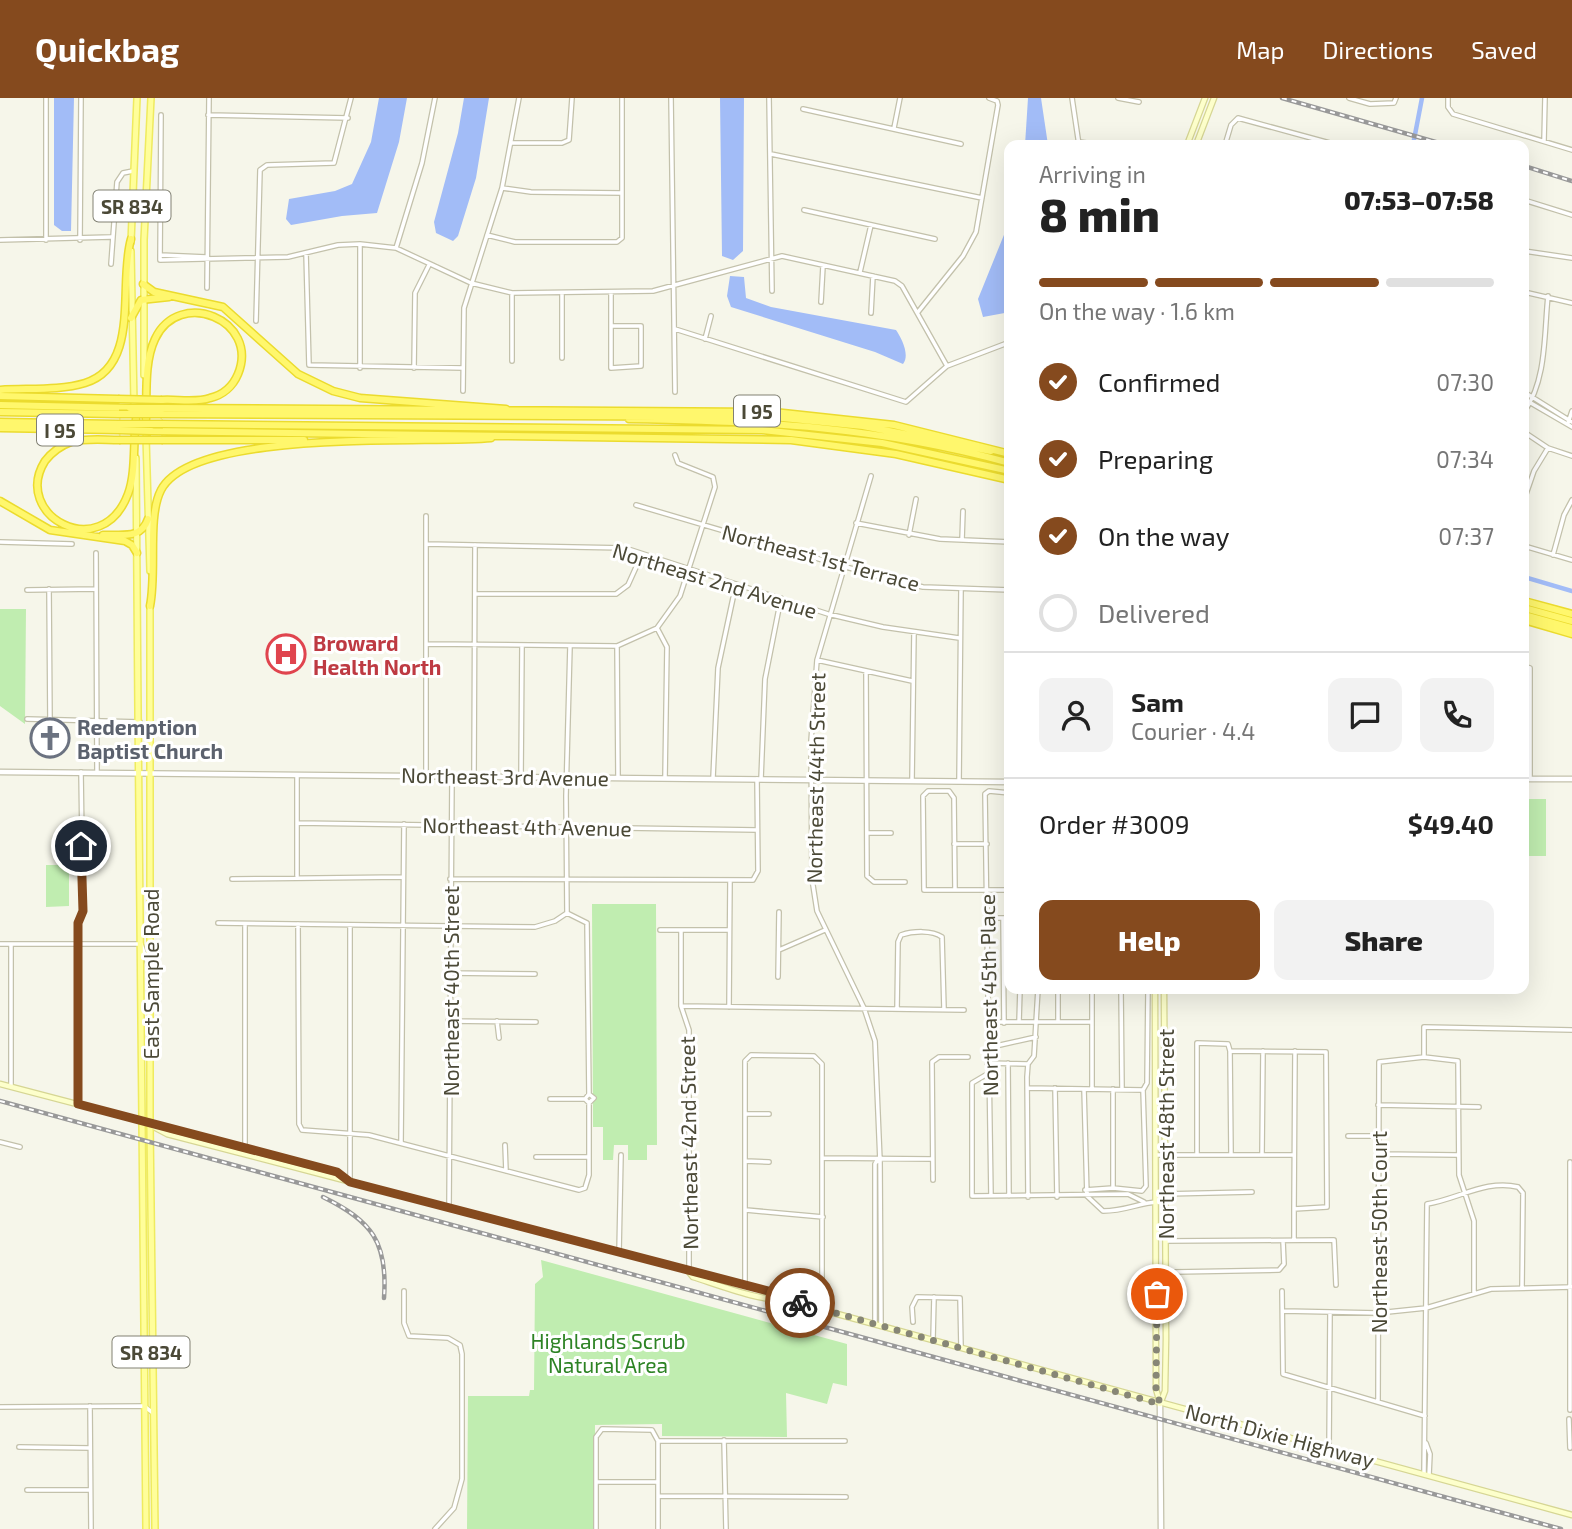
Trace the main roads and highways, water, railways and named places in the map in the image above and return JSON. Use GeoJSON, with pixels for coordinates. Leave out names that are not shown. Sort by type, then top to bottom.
{"type":"FeatureCollection","features":[{"type":"Feature","properties":{"kind":"highway"},"geometry":{"type":"LineString","coordinates":[[0,390],[85,383],[112,363],[122,342],[125,261],[131,239]]}},
{"type":"Feature","properties":{"kind":"highway"},"geometry":{"type":"LineString","coordinates":[[143,284],[151,291],[223,307],[298,374],[333,391],[360,398],[441,405],[497,406],[511,411]]}},
{"type":"Feature","properties":{"kind":"highway"},"geometry":{"type":"LineString","coordinates":[[131,318],[137,304],[143,299],[170,296]]}},
{"type":"Feature","properties":{"kind":"highway"},"geometry":{"type":"LineString","coordinates":[[0,396],[118,399],[162,400],[210,398],[233,383],[240,368],[241,352],[237,337],[226,323],[210,314],[195,312],[175,317],[160,329],[150,356],[146,419]]}},
{"type":"Feature","properties":{"kind":"highway","name":"I 95"},"geometry":{"type":"LineString","coordinates":[[0,405],[118,411],[705,410],[804,413],[894,425],[1004,452]]}},
{"type":"Feature","properties":{"kind":"highway"},"geometry":{"type":"LineString","coordinates":[[0,412],[118,411]]}},
{"type":"Feature","properties":{"kind":"highway"},"geometry":{"type":"LineString","coordinates":[[162,411],[796,424],[921,441],[1004,462]]}},
{"type":"Feature","properties":{"kind":"highway"},"geometry":{"type":"LineString","coordinates":[[502,417],[701,415],[803,419],[893,431],[980,450],[1000,451]]}},
{"type":"Feature","properties":{"kind":"highway"},"geometry":{"type":"LineString","coordinates":[[136,419],[131,487],[119,512],[105,524],[86,530],[68,527],[51,517],[38,490],[41,471],[50,455],[61,446],[80,440],[119,440],[163,440],[322,442],[419,442],[527,435]]}},
{"type":"Feature","properties":{"kind":"highway"},"geometry":{"type":"LineString","coordinates":[[0,422],[163,428],[762,430],[882,443],[1004,470]]}},
{"type":"Feature","properties":{"kind":"highway","name":"I 95"},"geometry":{"type":"LineString","coordinates":[[0,428],[119,427]]}},
{"type":"Feature","properties":{"kind":"highway","name":"I 95"},"geometry":{"type":"LineString","coordinates":[[163,428],[738,438],[822,443],[918,458],[1004,479]]}},
{"type":"Feature","properties":{"kind":"highway"},"geometry":{"type":"LineString","coordinates":[[762,430],[822,443]]}},
{"type":"Feature","properties":{"kind":"highway"},"geometry":{"type":"LineString","coordinates":[[150,606],[155,581],[156,506],[171,477],[184,467],[206,460],[246,451],[322,442]]}},
{"type":"Feature","properties":{"kind":"highway"},"geometry":{"type":"LineString","coordinates":[[0,501],[44,528],[130,543],[137,553]]}},
{"type":"Feature","properties":{"kind":"highway"},"geometry":{"type":"LineString","coordinates":[[91,536],[137,533],[145,527],[148,519]]}},
{"type":"Feature","properties":{"kind":"highway"},"geometry":{"type":"LineString","coordinates":[[1529,602],[1572,614]]}},
{"type":"Feature","properties":{"kind":"highway"},"geometry":{"type":"LineString","coordinates":[[1529,609],[1572,621]]}},
{"type":"Feature","properties":{"kind":"highway"},"geometry":{"type":"LineString","coordinates":[[1529,616],[1572,628]]}},
{"type":"Feature","properties":{"kind":"highway"},"geometry":{"type":"LineString","coordinates":[[1529,621],[1572,634]]}},
{"type":"Feature","properties":{"kind":"main road","name":"SR 834"},"geometry":{"type":"LineString","coordinates":[[136,419],[131,318],[131,239],[137,98]]}},
{"type":"Feature","properties":{"kind":"main road","name":"SR 834"},"geometry":{"type":"LineString","coordinates":[[146,419],[143,284],[150,98]]}},
{"type":"Feature","properties":{"kind":"main road"},"geometry":{"type":"LineString","coordinates":[[1189,140],[1205,98]]}},
{"type":"Feature","properties":{"kind":"main road"},"geometry":{"type":"LineString","coordinates":[[1198,140],[1214,98]]}},
{"type":"Feature","properties":{"kind":"main road","name":"East Sample Road"},"geometry":{"type":"LineString","coordinates":[[136,419],[141,771],[141,1249],[146,1529]]}},
{"type":"Feature","properties":{"kind":"main road","name":"East Sample Road"},"geometry":{"type":"LineString","coordinates":[[146,419],[150,606],[149,1124],[155,1529]]}},
{"type":"Feature","properties":{"kind":"main road"},"geometry":{"type":"LineString","coordinates":[[141,911],[145,939],[150,943]]}},
{"type":"Feature","properties":{"kind":"main road","name":"Northeast 48th Street"},"geometry":{"type":"LineString","coordinates":[[1155,994],[1156,1389],[1160,1404]]}},
{"type":"Feature","properties":{"kind":"main road","name":"Northeast 48th Street"},"geometry":{"type":"LineString","coordinates":[[1160,1404],[1165,1391],[1164,994]]}},
{"type":"Feature","properties":{"kind":"main road","name":"North Dixie Highway"},"geometry":{"type":"LineString","coordinates":[[0,1084],[337,1172],[350,1182]]}},
{"type":"Feature","properties":{"kind":"main road","name":"North Dixie Highway"},"geometry":{"type":"LineString","coordinates":[[149,1124],[167,1134],[746,1285],[786,1299],[1160,1404],[1572,1515]]}},
{"type":"Feature","properties":{"kind":"main road"},"geometry":{"type":"LineString","coordinates":[[1157,1202],[1163,1208],[1166,1252]]}},
{"type":"Feature","properties":{"kind":"main road"},"geometry":{"type":"LineString","coordinates":[[141,1249],[151,1261]]}},
{"type":"Feature","properties":{"kind":"main road","name":"North Dixie Highway"},"geometry":{"type":"LineString","coordinates":[[689,1272],[693,1277],[745,1292],[778,1300],[786,1299]]}},
{"type":"Feature","properties":{"kind":"main road"},"geometry":{"type":"LineString","coordinates":[[143,1393],[153,1401]]}},
{"type":"Feature","properties":{"kind":"water"},"geometry":{"type":"Polygon","coordinates":[[[54,98],[74,98],[71,231],[62,231],[54,225],[54,98]]]}},
{"type":"Feature","properties":{"kind":"water"},"geometry":{"type":"Polygon","coordinates":[[[379,98],[407,98],[399,142],[377,213],[291,225],[286,219],[289,199],[335,191],[352,184],[371,142],[379,98]]]}},
{"type":"Feature","properties":{"kind":"water"},"geometry":{"type":"Polygon","coordinates":[[[464,98],[489,98],[476,178],[458,236],[453,241],[436,233],[434,222],[458,133],[464,98]]]}},
{"type":"Feature","properties":{"kind":"water"},"geometry":{"type":"Polygon","coordinates":[[[720,98],[744,98],[743,251],[733,260],[722,256],[720,98]]]}},
{"type":"Feature","properties":{"kind":"water"},"geometry":{"type":"Polygon","coordinates":[[[1028,98],[1041,98],[1047,140],[1025,140],[1028,98]]]}},
{"type":"Feature","properties":{"kind":"water"},"geometry":{"type":"Polygon","coordinates":[[[1004,235],[1004,313],[983,317],[978,299],[1004,235]]]}},
{"type":"Feature","properties":{"kind":"water"},"geometry":{"type":"Polygon","coordinates":[[[730,276],[744,277],[746,298],[771,307],[896,330],[904,347],[905,360],[903,364],[875,352],[731,307],[727,296],[730,276]]]}},
{"type":"Feature","properties":{"kind":"waterway"},"geometry":{"type":"LineString","coordinates":[[1414,140],[1422,98]]}},
{"type":"Feature","properties":{"kind":"waterway"},"geometry":{"type":"LineString","coordinates":[[1529,578],[1572,591]]}},
{"type":"Feature","properties":{"kind":"railway"},"geometry":{"type":"LineString","coordinates":[[1282,98],[1429,140]]}},
{"type":"Feature","properties":{"kind":"railway"},"geometry":{"type":"LineString","coordinates":[[1529,168],[1572,181]]}},
{"type":"Feature","properties":{"kind":"railway"},"geometry":{"type":"LineString","coordinates":[[0,1101],[1561,1529]]}},
{"type":"Feature","properties":{"kind":"railway"},"geometry":{"type":"LineString","coordinates":[[323,1197],[354,1215],[373,1235],[383,1262],[384,1298]]}},
{"type":"Feature","properties":{"kind":"place","name":"Broward Health North"},"geometry":{"type":"Point","coordinates":[286,654]}},
{"type":"Feature","properties":{"kind":"place","name":"Redemption Baptist Church"},"geometry":{"type":"Point","coordinates":[50,738]}},
{"type":"Feature","properties":{"kind":"park label","name":"Highlands Scrub Natural Area"},"geometry":{"type":"Point","coordinates":[608,1352]}}]}
